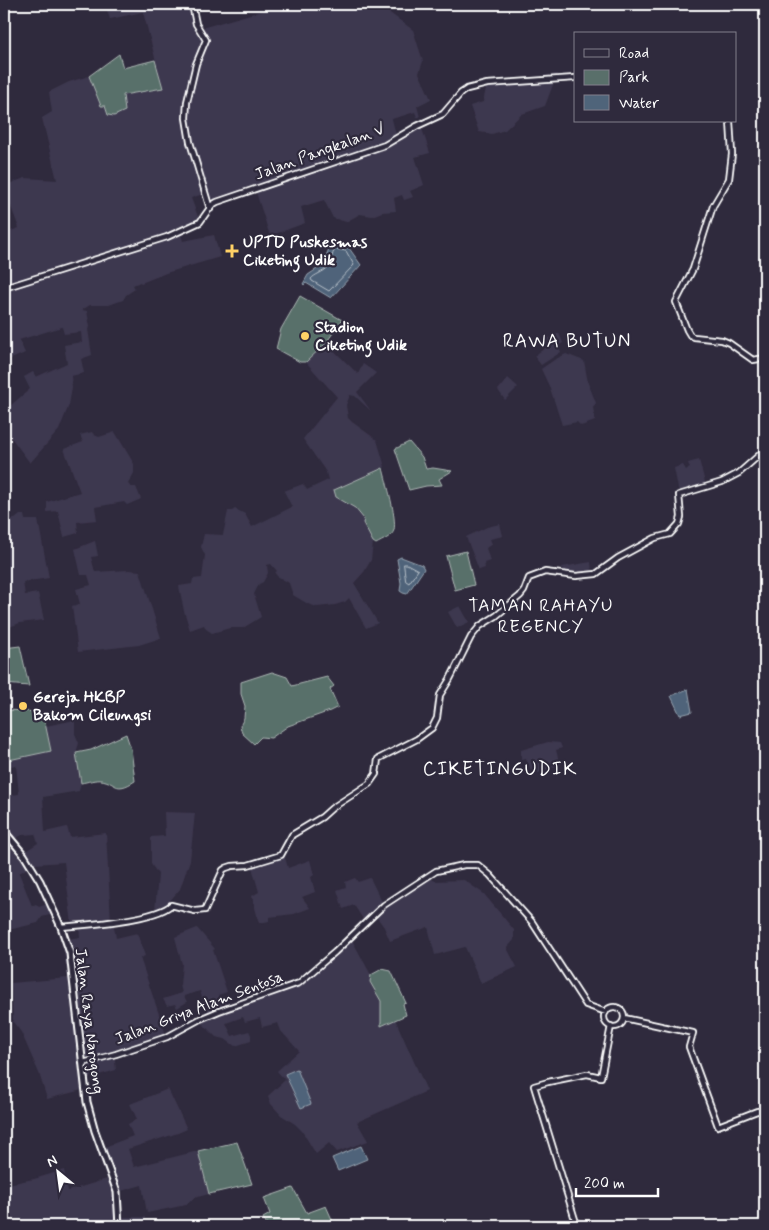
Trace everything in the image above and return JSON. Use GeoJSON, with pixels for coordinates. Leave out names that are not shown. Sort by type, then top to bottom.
{"type":"FeatureCollection","features":[{"type":"Feature","properties":{"kind":"main road","name":"Jalan Raya Narogong"},"geometry":{"type":"LineString","coordinates":[[4,831],[18,847],[48,894],[70,953],[87,1102],[92,1123],[117,1192],[119,1226]]}},
{"type":"Feature","properties":{"kind":"street"},"geometry":{"type":"LineString","coordinates":[[192,4],[196,24],[206,40],[196,64],[186,118],[190,142],[210,209]]}},
{"type":"Feature","properties":{"kind":"street","name":"Jalan Pangkalan V"},"geometry":{"type":"LineString","coordinates":[[4,288],[167,237],[200,222],[217,202],[385,144],[443,114],[460,93],[467,89],[488,84],[574,78]]}},
{"type":"Feature","properties":{"kind":"street"},"geometry":{"type":"LineString","coordinates":[[730,122],[732,154],[729,179],[713,206],[693,269],[676,302],[686,330],[694,337],[722,340],[752,360],[765,358]]}},
{"type":"Feature","properties":{"kind":"street"},"geometry":{"type":"LineString","coordinates":[[61,927],[143,916],[161,912],[171,905],[195,911],[207,908],[224,869],[269,860],[284,853],[288,838],[369,784],[376,774],[378,760],[417,739],[432,728],[437,718],[440,695],[471,637],[480,626],[496,616],[524,591],[529,578],[545,572],[576,576],[596,574],[618,558],[655,538],[670,534],[679,524],[681,517],[679,495],[722,482],[739,473],[765,450]]}},
{"type":"Feature","properties":{"kind":"street","name":"Jalan Griya Alam Sentosa"},"geometry":{"type":"LineString","coordinates":[[82,1063],[167,1037],[219,1011],[299,983],[384,905],[410,887],[436,871],[474,864],[480,866],[532,922],[586,1005],[606,1012]]}},
{"type":"Feature","properties":{"kind":"street"},"geometry":{"type":"LineString","coordinates":[[610,1008],[618,1008],[624,1013],[624,1018],[619,1025],[612,1026],[606,1021],[606,1012],[610,1008]]}},
{"type":"Feature","properties":{"kind":"street"},"geometry":{"type":"LineString","coordinates":[[624,1018],[693,1033],[690,1046],[718,1126],[757,1111],[765,1111]]}},
{"type":"Feature","properties":{"kind":"street"},"geometry":{"type":"LineString","coordinates":[[577,1226],[534,1085],[587,1074],[601,1077],[612,1026]]}},
{"type":"Feature","properties":{"kind":"shaded area"},"geometry":{"type":"Polygon","coordinates":[[[105,4],[149,4],[151,9],[171,4],[190,4],[193,22],[198,29],[286,4],[381,4],[387,11],[413,30],[423,61],[419,73],[431,99],[417,106],[420,117],[417,117],[415,112],[392,119],[397,139],[421,126],[430,153],[415,157],[424,185],[410,191],[413,197],[404,200],[402,195],[394,198],[396,211],[382,212],[372,216],[360,214],[346,222],[333,218],[324,200],[301,207],[305,223],[270,236],[254,186],[221,200],[214,200],[207,208],[203,194],[191,198],[200,222],[192,223],[179,229],[183,241],[214,235],[220,257],[133,285],[135,289],[126,295],[123,300],[109,305],[90,305],[82,310],[87,311],[92,355],[81,359],[84,373],[71,376],[72,387],[69,405],[59,430],[30,463],[4,428],[4,411],[30,389],[24,377],[33,372],[36,377],[67,363],[64,345],[82,342],[81,332],[64,334],[62,327],[19,340],[25,353],[4,362],[4,250],[10,248],[6,237],[9,236],[8,232],[19,228],[5,191],[11,183],[25,178],[57,180],[42,118],[52,112],[49,92],[69,82],[89,76],[101,106],[123,95],[163,88],[143,12],[110,19],[105,4]]]}},
{"type":"Feature","properties":{"kind":"shaded area"},"geometry":{"type":"Polygon","coordinates":[[[557,74],[545,106],[522,114],[505,130],[492,134],[479,132],[470,106],[483,102],[487,84],[557,74]]]}},
{"type":"Feature","properties":{"kind":"shaded area"},"geometry":{"type":"Polygon","coordinates":[[[559,333],[563,343],[558,346],[561,352],[541,365],[534,356],[545,348],[542,342],[559,333]]]}},
{"type":"Feature","properties":{"kind":"shaded area"},"geometry":{"type":"Polygon","coordinates":[[[326,343],[358,374],[363,364],[376,373],[357,392],[371,411],[355,396],[350,395],[346,405],[348,418],[377,440],[385,467],[369,475],[336,497],[355,508],[364,519],[363,523],[373,542],[371,560],[364,572],[354,583],[378,623],[366,628],[349,598],[345,602],[335,605],[317,607],[308,604],[293,595],[289,583],[277,576],[275,573],[277,571],[271,564],[267,565],[268,573],[254,594],[261,617],[243,628],[230,628],[212,633],[204,625],[190,630],[179,586],[192,584],[193,579],[202,578],[205,555],[201,547],[204,534],[223,535],[228,511],[235,509],[245,514],[252,527],[292,507],[284,491],[303,484],[307,490],[328,480],[326,472],[303,439],[337,397],[306,362],[326,343]]]}},
{"type":"Feature","properties":{"kind":"shaded area"},"geometry":{"type":"Polygon","coordinates":[[[566,354],[584,361],[588,383],[596,403],[593,407],[595,421],[581,426],[577,422],[562,425],[550,388],[541,369],[566,354]]]}},
{"type":"Feature","properties":{"kind":"shaded area"},"geometry":{"type":"Polygon","coordinates":[[[508,378],[518,387],[505,400],[498,390],[508,378]]]}},
{"type":"Feature","properties":{"kind":"shaded area"},"geometry":{"type":"Polygon","coordinates":[[[92,432],[99,437],[115,432],[134,464],[134,473],[128,484],[131,487],[136,487],[141,499],[127,505],[124,502],[95,507],[97,520],[77,522],[78,533],[64,537],[58,511],[47,512],[47,502],[80,492],[64,449],[83,442],[80,435],[92,432]]]}},
{"type":"Feature","properties":{"kind":"shaded area"},"geometry":{"type":"Polygon","coordinates":[[[699,460],[706,486],[679,493],[674,468],[683,465],[686,470],[690,468],[688,463],[699,460]]]}},
{"type":"Feature","properties":{"kind":"shaded area"},"geometry":{"type":"Polygon","coordinates":[[[20,515],[24,515],[25,520],[38,520],[49,578],[23,582],[25,595],[38,593],[44,620],[20,623],[4,629],[4,520],[15,519],[20,515]]]}},
{"type":"Feature","properties":{"kind":"shaded area"},"geometry":{"type":"Polygon","coordinates":[[[500,524],[503,536],[490,539],[492,544],[486,548],[490,561],[484,563],[485,568],[479,570],[466,537],[487,527],[500,524]]]}},
{"type":"Feature","properties":{"kind":"shaded area"},"geometry":{"type":"Polygon","coordinates":[[[95,541],[98,556],[91,557],[95,572],[140,571],[161,638],[139,645],[78,652],[72,606],[80,604],[76,589],[91,585],[88,575],[81,575],[75,549],[95,541]]]}},
{"type":"Feature","properties":{"kind":"shaded area"},"geometry":{"type":"Polygon","coordinates":[[[591,562],[592,574],[577,575],[563,573],[562,567],[591,562]]]}},
{"type":"Feature","properties":{"kind":"shaded area"},"geometry":{"type":"Polygon","coordinates":[[[460,606],[469,622],[457,628],[448,612],[460,606]]]}},
{"type":"Feature","properties":{"kind":"shaded area"},"geometry":{"type":"Polygon","coordinates":[[[75,720],[75,734],[79,743],[76,753],[81,783],[79,791],[43,797],[45,832],[67,827],[70,837],[106,833],[111,921],[113,921],[116,938],[137,933],[145,956],[140,958],[166,1035],[114,1053],[116,1070],[85,1079],[86,1089],[47,1099],[39,1073],[21,1032],[13,1022],[11,983],[68,978],[62,940],[80,937],[79,924],[72,924],[64,862],[35,864],[19,873],[32,906],[36,904],[39,907],[48,904],[53,914],[42,917],[38,923],[4,931],[4,854],[12,849],[18,856],[38,843],[35,834],[22,835],[15,839],[4,824],[4,796],[19,794],[16,765],[4,767],[4,761],[51,751],[46,726],[75,720]]]}},
{"type":"Feature","properties":{"kind":"shaded area"},"geometry":{"type":"Polygon","coordinates":[[[548,742],[560,743],[562,748],[556,750],[560,765],[535,774],[531,771],[526,759],[521,760],[521,750],[548,742]]]}},
{"type":"Feature","properties":{"kind":"shaded area"},"geometry":{"type":"Polygon","coordinates":[[[164,812],[195,813],[190,860],[180,889],[168,903],[155,912],[158,874],[151,864],[151,837],[165,836],[164,812]]]}},
{"type":"Feature","properties":{"kind":"shaded area"},"geometry":{"type":"Polygon","coordinates":[[[283,851],[288,868],[310,860],[314,875],[311,877],[315,892],[302,897],[310,908],[294,914],[269,917],[269,921],[259,923],[252,896],[259,892],[250,860],[283,851]]]}},
{"type":"Feature","properties":{"kind":"shaded area"},"geometry":{"type":"Polygon","coordinates":[[[429,877],[435,881],[464,880],[484,894],[514,930],[514,940],[507,948],[517,967],[481,983],[465,947],[435,955],[428,927],[390,941],[384,927],[376,916],[366,924],[354,905],[343,909],[337,890],[346,887],[345,882],[355,878],[358,882],[370,878],[384,906],[429,877]]]}},
{"type":"Feature","properties":{"kind":"shaded area"},"geometry":{"type":"Polygon","coordinates":[[[197,928],[215,949],[213,950],[227,992],[218,995],[225,1010],[268,998],[299,986],[352,940],[371,975],[370,982],[381,1001],[381,1025],[395,1019],[427,1091],[357,1122],[368,1141],[337,1152],[329,1143],[316,1154],[302,1131],[281,1115],[271,1104],[268,1096],[285,1080],[277,1071],[299,1051],[281,1031],[278,1023],[262,1027],[260,1018],[245,1022],[243,1017],[226,1023],[232,1036],[249,1031],[251,1035],[251,1041],[235,1046],[225,1039],[216,1037],[198,1019],[207,1014],[200,991],[184,996],[187,1002],[177,1008],[175,1004],[167,1006],[163,999],[182,993],[180,985],[182,964],[175,937],[197,928]]]}},
{"type":"Feature","properties":{"kind":"shaded area"},"geometry":{"type":"Polygon","coordinates":[[[168,1089],[187,1129],[128,1149],[134,1167],[198,1151],[209,1194],[194,1198],[186,1205],[147,1213],[142,1185],[114,1193],[116,1217],[145,1217],[145,1226],[4,1226],[4,1183],[7,1182],[8,1184],[34,1179],[64,1170],[68,1191],[107,1179],[97,1150],[133,1136],[128,1124],[137,1119],[130,1104],[168,1089]]]}},
{"type":"Feature","properties":{"kind":"green space"},"geometry":{"type":"Polygon","coordinates":[[[119,54],[123,68],[155,60],[163,88],[123,95],[125,111],[114,116],[108,115],[105,106],[101,106],[89,76],[119,54]]]}},
{"type":"Feature","properties":{"kind":"green space","name":"Stadion Ciketing Udik"},"geometry":{"type":"Polygon","coordinates":[[[300,296],[342,320],[326,343],[306,362],[300,362],[276,349],[281,329],[300,296]]]}},
{"type":"Feature","properties":{"kind":"green space"},"geometry":{"type":"Polygon","coordinates":[[[409,442],[422,457],[426,469],[433,468],[452,471],[439,479],[442,485],[409,490],[395,449],[409,442]]]}},
{"type":"Feature","properties":{"kind":"green space"},"geometry":{"type":"Polygon","coordinates":[[[383,468],[395,524],[393,532],[376,544],[363,523],[364,519],[355,508],[336,497],[334,490],[383,468]]]}},
{"type":"Feature","properties":{"kind":"green space"},"geometry":{"type":"Polygon","coordinates":[[[466,551],[474,585],[455,590],[446,556],[466,551]]]}},
{"type":"Feature","properties":{"kind":"green space"},"geometry":{"type":"Polygon","coordinates":[[[20,646],[29,686],[4,684],[4,648],[20,646]]]}},
{"type":"Feature","properties":{"kind":"green space"},"geometry":{"type":"Polygon","coordinates":[[[272,672],[287,677],[292,686],[327,677],[334,686],[330,689],[338,707],[288,726],[271,738],[261,737],[254,744],[242,733],[240,726],[244,718],[245,706],[241,694],[241,682],[272,672]]]}},
{"type":"Feature","properties":{"kind":"green space"},"geometry":{"type":"Polygon","coordinates":[[[4,697],[7,698],[7,710],[38,712],[44,718],[51,751],[4,761],[4,697]]]}},
{"type":"Feature","properties":{"kind":"green space"},"geometry":{"type":"Polygon","coordinates":[[[126,734],[131,749],[135,781],[123,787],[101,780],[81,783],[76,753],[91,750],[126,734]]]}},
{"type":"Feature","properties":{"kind":"green space"},"geometry":{"type":"Polygon","coordinates":[[[382,969],[391,971],[406,1003],[403,1004],[406,1015],[381,1026],[381,1001],[370,982],[371,975],[382,969]]]}},
{"type":"Feature","properties":{"kind":"green space"},"geometry":{"type":"Polygon","coordinates":[[[237,1142],[252,1184],[209,1194],[198,1151],[237,1142]]]}},
{"type":"Feature","properties":{"kind":"green space"},"geometry":{"type":"Polygon","coordinates":[[[293,1188],[307,1213],[326,1206],[335,1226],[268,1226],[263,1218],[270,1214],[264,1198],[293,1188]]]}},
{"type":"Feature","properties":{"kind":"water"},"geometry":{"type":"Polygon","coordinates":[[[334,241],[349,248],[361,265],[331,298],[306,283],[303,284],[308,275],[327,260],[325,258],[334,241]]]}},
{"type":"Feature","properties":{"kind":"water"},"geometry":{"type":"Polygon","coordinates":[[[401,557],[422,565],[424,569],[407,594],[400,591],[401,583],[397,559],[401,557]]]}},
{"type":"Feature","properties":{"kind":"water"},"geometry":{"type":"Polygon","coordinates":[[[688,689],[692,712],[680,715],[671,696],[688,689]]]}},
{"type":"Feature","properties":{"kind":"water"},"geometry":{"type":"Polygon","coordinates":[[[297,1069],[311,1104],[301,1108],[285,1074],[297,1069]]]}},
{"type":"Feature","properties":{"kind":"water"},"geometry":{"type":"Polygon","coordinates":[[[361,1146],[367,1159],[338,1171],[332,1158],[361,1146]]]}},
{"type":"Feature","properties":{"kind":"place","name":"UPTD Puskesmas Ciketing Udik"},"geometry":{"type":"Point","coordinates":[232,251]}},
{"type":"Feature","properties":{"kind":"place","name":"Stadion Ciketing Udik"},"geometry":{"type":"Point","coordinates":[305,336]}},
{"type":"Feature","properties":{"kind":"place","name":"Gereja HKBP Bakom Cileungsi"},"geometry":{"type":"Point","coordinates":[23,706]}},
{"type":"Feature","properties":{"kind":"district","name":"RAWA BUTUN"},"geometry":{"type":"Point","coordinates":[567,341]}},
{"type":"Feature","properties":{"kind":"district","name":"TAMAN RAHAYU REGENCY"},"geometry":{"type":"Point","coordinates":[541,616]}},
{"type":"Feature","properties":{"kind":"district","name":"CIKETINGUDIK"},"geometry":{"type":"Point","coordinates":[500,769]}}]}
